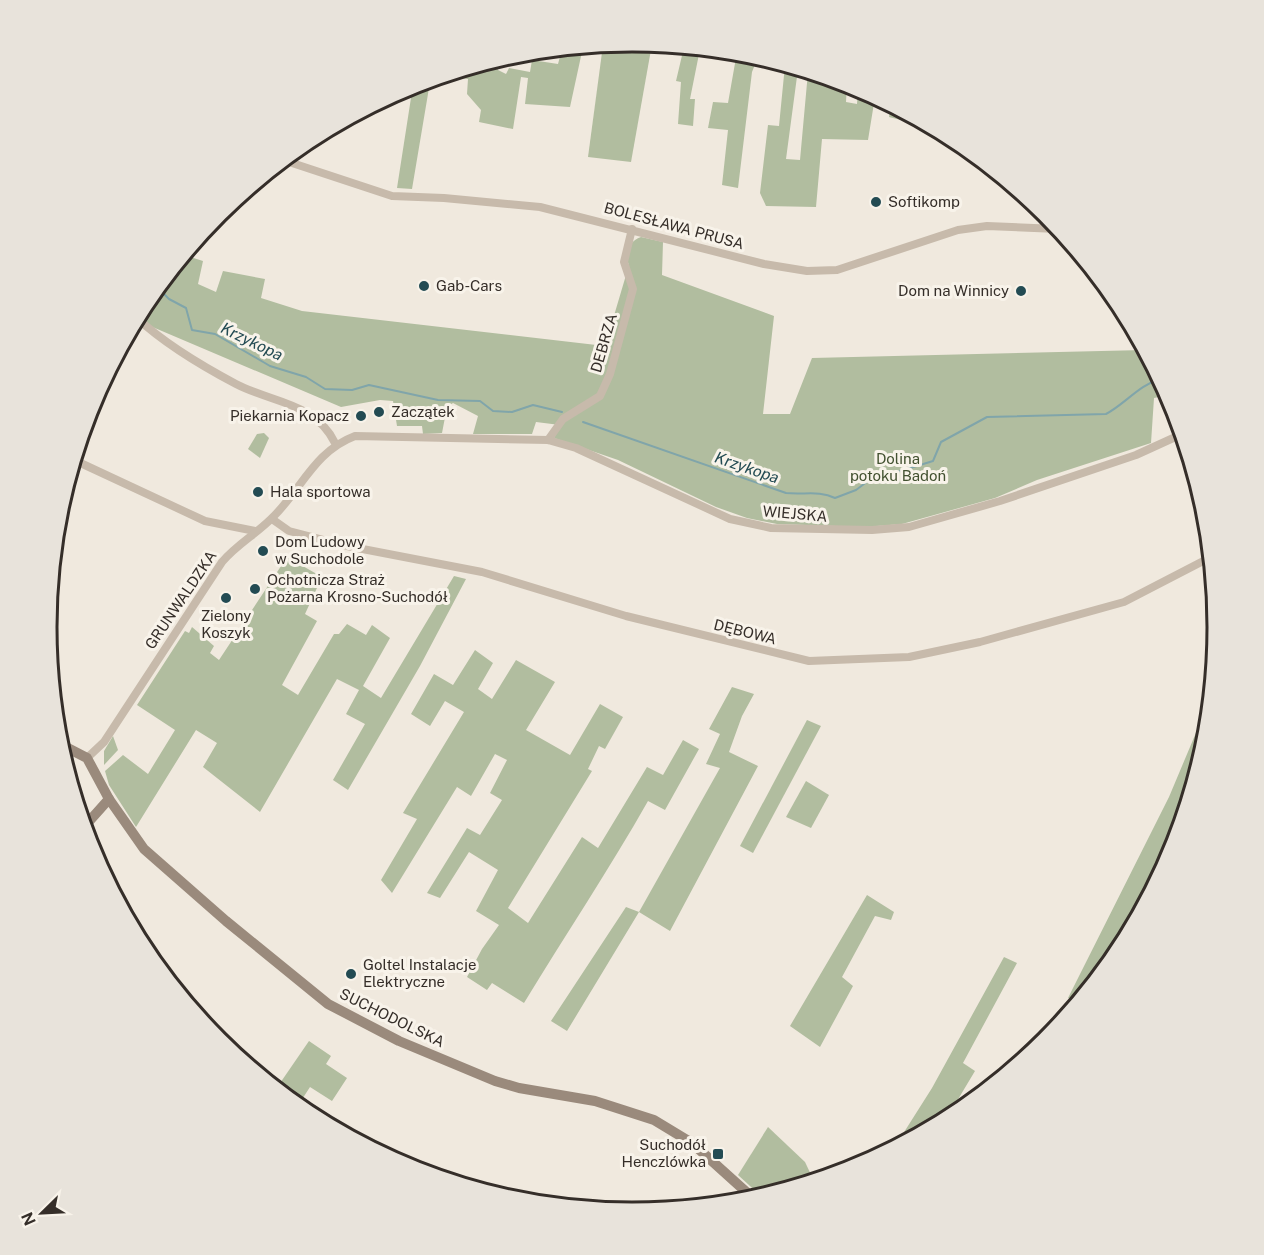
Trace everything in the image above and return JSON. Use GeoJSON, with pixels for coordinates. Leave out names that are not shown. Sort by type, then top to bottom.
{"type":"FeatureCollection","features":[{"type":"Feature","properties":{"kind":"street","name":"BOLESŁAWA PRUSA"},"geometry":{"type":"LineString","coordinates":[[293,163],[392,196],[444,198],[540,207],[764,264],[807,271],[837,270],[958,230],[987,226],[1046,228]]}},
{"type":"Feature","properties":{"kind":"street","name":"DEBRZA"},"geometry":{"type":"LineString","coordinates":[[548,440],[563,419],[600,396],[610,374],[633,289],[624,262],[632,229]]}},
{"type":"Feature","properties":{"kind":"street"},"geometry":{"type":"LineString","coordinates":[[144,323],[189,356],[238,385],[281,400],[315,416],[325,426],[335,443]]}},
{"type":"Feature","properties":{"kind":"street","name":"WIEJSKA"},"geometry":{"type":"LineString","coordinates":[[335,443],[355,436],[375,435],[548,440],[576,448],[730,519],[771,528],[862,531],[909,527],[1000,501],[1136,455],[1174,438]]}},
{"type":"Feature","properties":{"kind":"street","name":"GRUNWALDZKA"},"geometry":{"type":"LineString","coordinates":[[87,758],[104,742],[222,562],[255,531],[272,519],[335,443]]}},
{"type":"Feature","properties":{"kind":"street"},"geometry":{"type":"LineString","coordinates":[[82,464],[205,521],[255,531]]}},
{"type":"Feature","properties":{"kind":"street","name":"DĘBOWA"},"geometry":{"type":"LineString","coordinates":[[272,519],[289,531],[347,546],[482,572],[626,616],[809,661],[909,657],[938,653],[1124,602],[1203,561]]}},
{"type":"Feature","properties":{"kind":"street"},"geometry":{"type":"LineString","coordinates":[[70,749],[87,758]]}},
{"type":"Feature","properties":{"kind":"street","name":"SUCHODOLSKA"},"geometry":{"type":"LineString","coordinates":[[87,758],[129,830],[151,855],[328,1004],[388,1036],[495,1081],[519,1088],[596,1101],[654,1120],[692,1143],[745,1191]]}},
{"type":"Feature","properties":{"kind":"street"},"geometry":{"type":"LineString","coordinates":[[91,819],[109,799]]}},
{"type":"Feature","properties":{"kind":"green space"},"geometry":{"type":"Polygon","coordinates":[[[650,53],[631,162],[588,157],[602,54],[650,53]]]}},
{"type":"Feature","properties":{"kind":"green space"},"geometry":{"type":"Polygon","coordinates":[[[581,55],[570,107],[525,104],[528,78],[521,77],[513,129],[479,122],[481,110],[467,94],[468,79],[462,78],[498,69],[506,74],[509,68],[530,72],[532,62],[537,61],[558,64],[560,57],[581,55]]]}},
{"type":"Feature","properties":{"kind":"green space"},"geometry":{"type":"Polygon","coordinates":[[[682,55],[699,56],[690,99],[695,99],[693,126],[678,124],[681,82],[676,81],[682,55]]]}},
{"type":"Feature","properties":{"kind":"green space"},"geometry":{"type":"Polygon","coordinates":[[[735,62],[754,66],[738,188],[722,185],[728,130],[708,128],[713,102],[728,103],[735,62]]]}},
{"type":"Feature","properties":{"kind":"green space"},"geometry":{"type":"Polygon","coordinates":[[[784,73],[797,77],[786,159],[800,160],[807,80],[846,94],[846,102],[857,104],[857,99],[874,106],[868,140],[822,139],[816,207],[766,206],[760,193],[768,125],[779,126],[784,73]]]}},
{"type":"Feature","properties":{"kind":"green space"},"geometry":{"type":"Polygon","coordinates":[[[429,90],[412,189],[397,188],[411,96],[429,90]]]}},
{"type":"Feature","properties":{"kind":"green space","name":"Dolina potoku Badoń"},"geometry":{"type":"Polygon","coordinates":[[[641,237],[663,242],[662,275],[774,316],[763,414],[790,414],[812,358],[1136,350],[1159,397],[1154,398],[1151,443],[1037,480],[995,498],[902,524],[864,527],[777,524],[747,518],[716,507],[618,460],[554,438],[560,425],[536,422],[532,434],[473,434],[478,416],[453,403],[447,407],[442,433],[423,434],[422,426],[397,426],[393,401],[380,400],[341,407],[144,324],[192,258],[203,261],[198,284],[216,292],[223,271],[265,279],[261,298],[302,311],[605,346],[629,265],[627,257],[629,248],[641,237]]]}},
{"type":"Feature","properties":{"kind":"green space"},"geometry":{"type":"Polygon","coordinates":[[[264,433],[269,438],[260,458],[248,449],[257,434],[264,433]]]}},
{"type":"Feature","properties":{"kind":"green space"},"geometry":{"type":"Polygon","coordinates":[[[287,557],[322,577],[305,614],[317,621],[282,685],[298,695],[334,634],[339,634],[347,624],[366,635],[372,625],[390,638],[363,686],[381,698],[454,576],[466,579],[420,666],[348,790],[333,780],[365,724],[346,714],[359,690],[337,679],[260,812],[203,767],[217,743],[196,730],[136,827],[109,785],[105,771],[123,755],[148,774],[175,730],[137,705],[185,631],[189,633],[192,627],[214,646],[210,653],[219,660],[287,557]]]}},
{"type":"Feature","properties":{"kind":"green space"},"geometry":{"type":"Polygon","coordinates":[[[475,650],[493,663],[478,689],[492,699],[516,660],[555,682],[526,730],[570,755],[600,704],[623,717],[605,749],[599,746],[588,769],[592,771],[508,908],[528,923],[582,837],[598,848],[647,767],[663,775],[683,740],[699,749],[665,810],[648,801],[524,1003],[492,983],[487,990],[467,977],[482,949],[499,925],[476,911],[498,870],[469,852],[440,898],[427,893],[467,828],[480,835],[502,800],[490,793],[507,760],[495,754],[471,796],[457,787],[392,893],[381,880],[417,819],[403,813],[464,712],[445,701],[430,726],[411,714],[434,674],[453,685],[475,650]]]}},
{"type":"Feature","properties":{"kind":"green space"},"geometry":{"type":"Polygon","coordinates":[[[732,687],[754,694],[742,716],[729,752],[758,766],[670,931],[639,912],[720,768],[706,764],[720,734],[709,729],[732,687]]]}},
{"type":"Feature","properties":{"kind":"green space"},"geometry":{"type":"Polygon","coordinates":[[[807,720],[821,726],[753,853],[740,846],[807,720]]]}},
{"type":"Feature","properties":{"kind":"green space"},"geometry":{"type":"Polygon","coordinates":[[[1198,728],[1176,812],[1148,882],[1110,947],[1070,999],[1068,998],[1169,797],[1198,728]]]}},
{"type":"Feature","properties":{"kind":"green space"},"geometry":{"type":"Polygon","coordinates":[[[113,736],[118,750],[104,765],[104,751],[113,736]]]}},
{"type":"Feature","properties":{"kind":"green space"},"geometry":{"type":"Polygon","coordinates":[[[806,781],[829,795],[811,828],[786,817],[806,781]]]}},
{"type":"Feature","properties":{"kind":"green space"},"geometry":{"type":"Polygon","coordinates":[[[867,895],[894,912],[891,920],[875,916],[842,977],[853,986],[820,1047],[790,1026],[867,895]]]}},
{"type":"Feature","properties":{"kind":"green space"},"geometry":{"type":"Polygon","coordinates":[[[626,907],[639,912],[567,1031],[551,1021],[626,907]]]}},
{"type":"Feature","properties":{"kind":"green space"},"geometry":{"type":"Polygon","coordinates":[[[1004,957],[1017,963],[963,1063],[975,1071],[956,1102],[903,1134],[932,1088],[1004,957]]]}},
{"type":"Feature","properties":{"kind":"green space"},"geometry":{"type":"Polygon","coordinates":[[[309,1041],[331,1056],[326,1064],[347,1078],[332,1101],[310,1087],[302,1099],[280,1083],[309,1041]]]}},
{"type":"Feature","properties":{"kind":"green space"},"geometry":{"type":"Polygon","coordinates":[[[768,1127],[805,1162],[811,1174],[753,1189],[738,1175],[768,1127]]]}},
{"type":"Feature","properties":{"kind":"waterway","name":"Krzykopa"},"geometry":{"type":"LineString","coordinates":[[164,294],[186,308],[192,330],[215,334],[270,366],[306,377],[325,389],[352,390],[369,385],[438,400],[480,401],[493,411],[512,412],[533,405],[562,412]]}},
{"type":"Feature","properties":{"kind":"waterway","name":"Krzykopa"},"geometry":{"type":"LineString","coordinates":[[583,422],[786,493],[817,493],[835,498],[856,490],[868,481],[933,461],[941,442],[987,417],[1106,414],[1152,382]]}},
{"type":"Feature","properties":{"kind":"place","name":"Softikomp"},"geometry":{"type":"Point","coordinates":[876,202]}},
{"type":"Feature","properties":{"kind":"place","name":"Gab-Cars"},"geometry":{"type":"Point","coordinates":[424,286]}},
{"type":"Feature","properties":{"kind":"place","name":"Dom na Winnicy"},"geometry":{"type":"Point","coordinates":[1021,291]}},
{"type":"Feature","properties":{"kind":"place","name":"Zaczątek"},"geometry":{"type":"Point","coordinates":[379,412]}},
{"type":"Feature","properties":{"kind":"place","name":"Piekarnia Kopacz"},"geometry":{"type":"Point","coordinates":[361,416]}},
{"type":"Feature","properties":{"kind":"place","name":"Hala sportowa"},"geometry":{"type":"Point","coordinates":[258,492]}},
{"type":"Feature","properties":{"kind":"place","name":"Dom Ludowy w Suchodole"},"geometry":{"type":"Point","coordinates":[263,551]}},
{"type":"Feature","properties":{"kind":"place","name":"Ochotnicza Straż Pożarna Krosno-Suchodół"},"geometry":{"type":"Point","coordinates":[255,589]}},
{"type":"Feature","properties":{"kind":"place","name":"Zielony Koszyk"},"geometry":{"type":"Point","coordinates":[226,598]}},
{"type":"Feature","properties":{"kind":"place","name":"Goltel Instalacje Elektryczne"},"geometry":{"type":"Point","coordinates":[351,974]}},
{"type":"Feature","properties":{"kind":"place","name":"Suchodół Henczlówka"},"geometry":{"type":"Point","coordinates":[718,1154]}}]}
